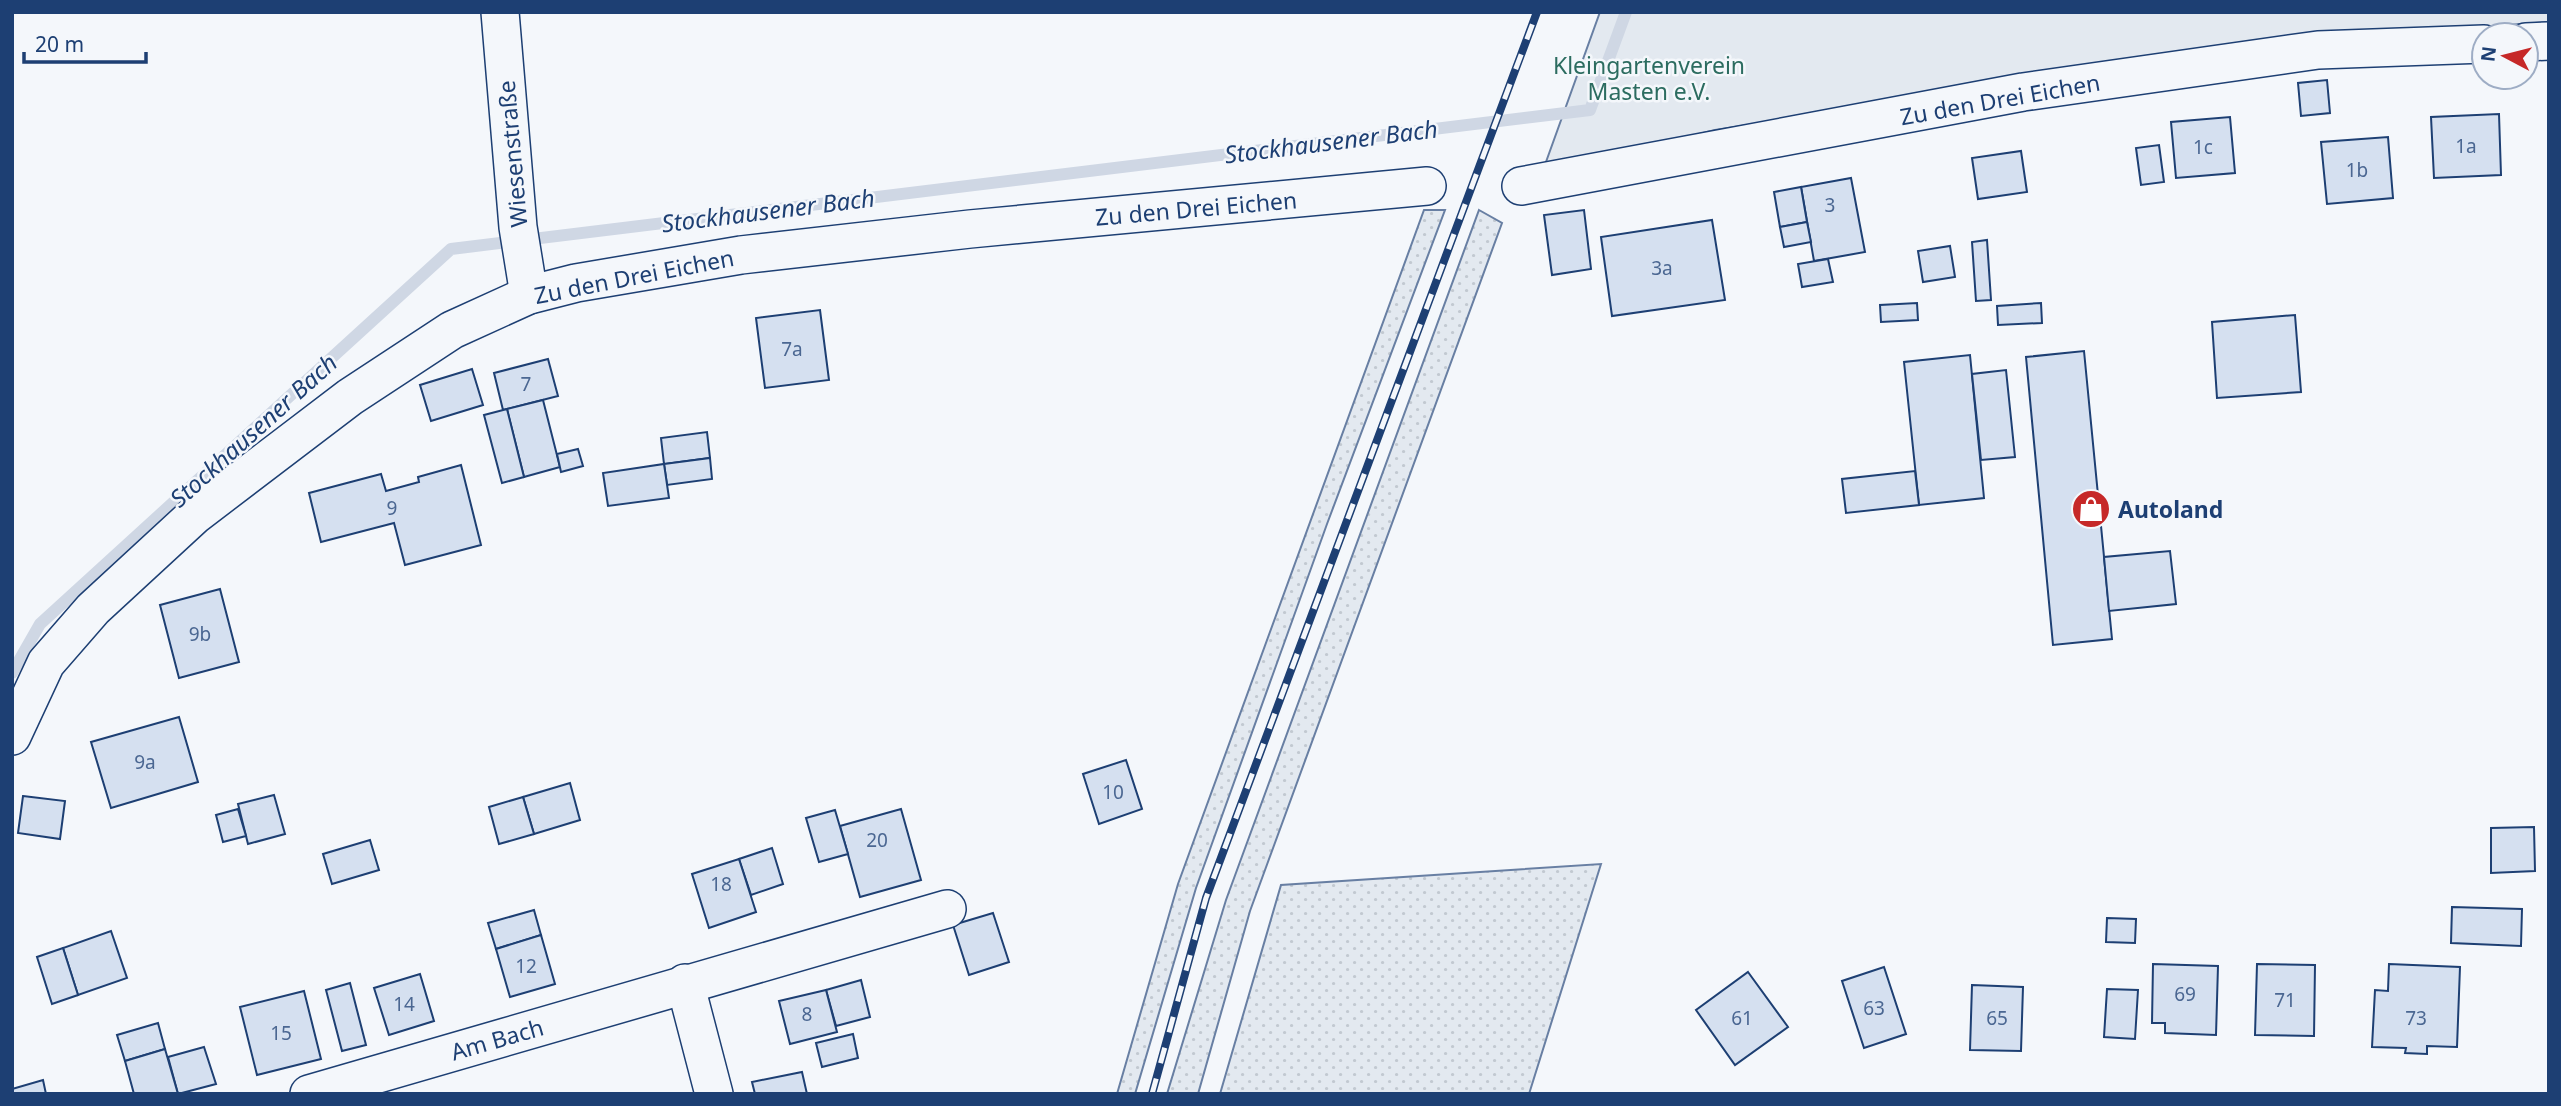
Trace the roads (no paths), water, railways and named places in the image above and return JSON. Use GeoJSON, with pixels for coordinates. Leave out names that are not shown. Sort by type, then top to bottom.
{"type":"FeatureCollection","features":[{"type":"Feature","properties":{"kind":"street","name":"Wiesenstraße"},"geometry":{"type":"LineString","coordinates":[[500,12],[523,261]]}},
{"type":"Feature","properties":{"kind":"street","name":"Zu den Drei Eichen"},"geometry":{"type":"LineString","coordinates":[[1521,186],[2023,92],[2318,50],[2470,45]]}},
{"type":"Feature","properties":{"kind":"street","name":"Zu den Drei Eichen"},"geometry":{"type":"LineString","coordinates":[[12,736],[46,663],[93,609],[195,515],[350,397],[452,330],[523,261],[576,283],[741,255],[984,228],[1427,186]]}},
{"type":"Feature","properties":{"kind":"street","name":"Am Bach"},"geometry":{"type":"LineString","coordinates":[[309,1094],[947,909]]}},
{"type":"Feature","properties":{"kind":"street"},"geometry":{"type":"LineString","coordinates":[[685,983],[713,1094]]}},
{"type":"Feature","properties":{"kind":"waterway","name":"Stockhausener Bach"},"geometry":{"type":"LineString","coordinates":[[12,673],[40,624],[451,249],[1590,110],[1626,12]]}},
{"type":"Feature","properties":{"kind":"railway"},"geometry":{"type":"LineString","coordinates":[[1152,1094],[1206,898],[1537,12]]}},
{"type":"Feature","properties":{"kind":"place","name":"Autoland"},"geometry":{"type":"Point","coordinates":[2091,509]}},
{"type":"Feature","properties":{"kind":"park label","name":"Kleingartenverein Masten e.V."},"geometry":{"type":"Point","coordinates":[1649,78]}}]}
